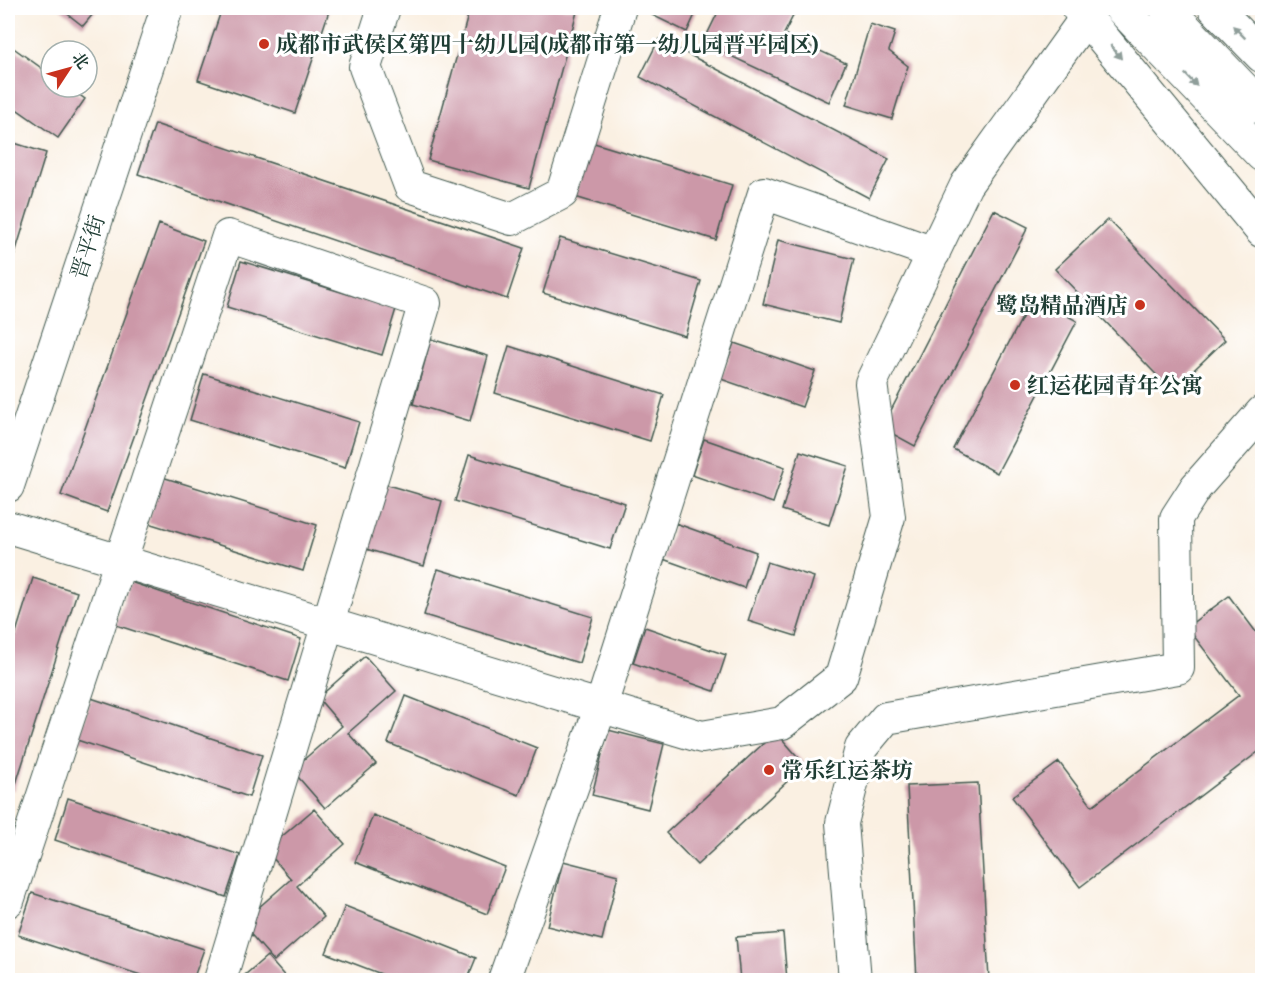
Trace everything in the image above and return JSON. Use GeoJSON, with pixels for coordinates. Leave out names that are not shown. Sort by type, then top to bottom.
{"type":"FeatureCollection","features":[{"type":"Feature","properties":{"kind":"main road"},"geometry":{"type":"LineString","coordinates":[[1121,8],[1263,155]]}},
{"type":"Feature","properties":{"kind":"main road"},"geometry":{"type":"LineString","coordinates":[[1166,8],[1263,108]]}},
{"type":"Feature","properties":{"kind":"main road"},"geometry":{"type":"LineString","coordinates":[[1215,8],[1263,56]]}},
{"type":"Feature","properties":{"kind":"main road"},"geometry":{"type":"LineString","coordinates":[[1083,12],[1263,231]]}},
{"type":"Feature","properties":{"kind":"street","name":"晋平街"},"geometry":{"type":"LineString","coordinates":[[8,486],[167,8]]}},
{"type":"Feature","properties":{"kind":"street"},"geometry":{"type":"LineString","coordinates":[[384,8],[365,67],[410,186],[512,219],[562,193],[620,8]]}},
{"type":"Feature","properties":{"kind":"street"},"geometry":{"type":"LineString","coordinates":[[8,527],[702,737],[782,723],[842,677],[889,517],[871,383],[966,185],[1083,12]]}},
{"type":"Feature","properties":{"kind":"street"},"geometry":{"type":"LineString","coordinates":[[504,981],[601,706],[764,194],[934,253]]}},
{"type":"Feature","properties":{"kind":"street"},"geometry":{"type":"LineString","coordinates":[[8,901],[228,236],[425,303],[220,981]]}},
{"type":"Feature","properties":{"kind":"street"},"geometry":{"type":"LineString","coordinates":[[855,981],[842,823],[861,748],[886,718],[1178,668],[1176,518],[1196,487],[1263,412]]}},
{"type":"Feature","properties":{"kind":"building"},"geometry":{"type":"Polygon","coordinates":[[[60,8],[98,8],[83,26],[60,8]]]}},
{"type":"Feature","properties":{"kind":"building","name":"成都市武侯区第四十幼儿园(成都市第一幼儿园晋平园区)"},"geometry":{"type":"Polygon","coordinates":[[[222,8],[330,8],[295,113],[198,80],[222,8]]]}},
{"type":"Feature","properties":{"kind":"building"},"geometry":{"type":"Polygon","coordinates":[[[470,8],[578,8],[529,188],[428,160],[470,8]]]}},
{"type":"Feature","properties":{"kind":"building"},"geometry":{"type":"Polygon","coordinates":[[[656,8],[698,8],[687,32],[652,15],[656,8]]]}},
{"type":"Feature","properties":{"kind":"building"},"geometry":{"type":"Polygon","coordinates":[[[720,8],[797,8],[784,34],[846,63],[829,102],[703,43],[720,8]]]}},
{"type":"Feature","properties":{"kind":"building"},"geometry":{"type":"Polygon","coordinates":[[[870,24],[895,32],[889,51],[908,66],[892,119],[846,105],[870,24]]]}},
{"type":"Feature","properties":{"kind":"building"},"geometry":{"type":"Polygon","coordinates":[[[659,39],[889,159],[869,198],[640,77],[659,39]]]}},
{"type":"Feature","properties":{"kind":"building"},"geometry":{"type":"Polygon","coordinates":[[[8,44],[39,66],[39,99],[85,99],[58,138],[8,103],[8,44]]]}},
{"type":"Feature","properties":{"kind":"building"},"geometry":{"type":"Polygon","coordinates":[[[155,124],[524,248],[507,299],[138,174],[155,124]]]}},
{"type":"Feature","properties":{"kind":"building"},"geometry":{"type":"Polygon","coordinates":[[[8,141],[46,153],[12,263],[8,261],[8,141]]]}},
{"type":"Feature","properties":{"kind":"building"},"geometry":{"type":"Polygon","coordinates":[[[591,142],[732,185],[716,240],[575,197],[591,142]]]}},
{"type":"Feature","properties":{"kind":"building"},"geometry":{"type":"Polygon","coordinates":[[[994,210],[1028,227],[915,446],[882,428],[994,210]]]}},
{"type":"Feature","properties":{"kind":"building","name":"鹭岛精品酒店"},"geometry":{"type":"Polygon","coordinates":[[[1108,219],[1225,340],[1172,391],[1055,269],[1108,219]]]}},
{"type":"Feature","properties":{"kind":"building"},"geometry":{"type":"Polygon","coordinates":[[[159,224],[204,241],[107,512],[61,495],[159,224]]]}},
{"type":"Feature","properties":{"kind":"building"},"geometry":{"type":"Polygon","coordinates":[[[560,238],[701,281],[685,336],[543,293],[560,238]]]}},
{"type":"Feature","properties":{"kind":"building"},"geometry":{"type":"Polygon","coordinates":[[[778,240],[854,259],[839,323],[763,304],[778,240]]]}},
{"type":"Feature","properties":{"kind":"building"},"geometry":{"type":"Polygon","coordinates":[[[241,261],[396,309],[382,355],[227,307],[241,261]]]}},
{"type":"Feature","properties":{"kind":"building","name":"红运花园青年公寓"},"geometry":{"type":"Polygon","coordinates":[[[1033,297],[1077,321],[997,473],[953,449],[1033,297]]]}},
{"type":"Feature","properties":{"kind":"building"},"geometry":{"type":"Polygon","coordinates":[[[431,339],[488,356],[470,421],[413,404],[431,339]]]}},
{"type":"Feature","properties":{"kind":"building"},"geometry":{"type":"Polygon","coordinates":[[[734,343],[815,371],[802,407],[721,379],[734,343]]]}},
{"type":"Feature","properties":{"kind":"building"},"geometry":{"type":"Polygon","coordinates":[[[509,346],[664,395],[650,441],[495,393],[509,346]]]}},
{"type":"Feature","properties":{"kind":"building"},"geometry":{"type":"Polygon","coordinates":[[[204,374],[359,422],[345,468],[190,420],[204,374]]]}},
{"type":"Feature","properties":{"kind":"building"},"geometry":{"type":"Polygon","coordinates":[[[704,439],[785,467],[773,503],[692,475],[704,439]]]}},
{"type":"Feature","properties":{"kind":"building"},"geometry":{"type":"Polygon","coordinates":[[[800,451],[848,466],[829,525],[782,510],[800,451]]]}},
{"type":"Feature","properties":{"kind":"building"},"geometry":{"type":"Polygon","coordinates":[[[469,455],[625,503],[610,549],[455,501],[469,455]]]}},
{"type":"Feature","properties":{"kind":"building"},"geometry":{"type":"Polygon","coordinates":[[[162,477],[317,525],[303,571],[148,523],[162,477]]]}},
{"type":"Feature","properties":{"kind":"building"},"geometry":{"type":"Polygon","coordinates":[[[384,484],[442,501],[424,566],[366,549],[384,484]]]}},
{"type":"Feature","properties":{"kind":"building"},"geometry":{"type":"Polygon","coordinates":[[[675,523],[756,552],[744,588],[663,559],[675,523]]]}},
{"type":"Feature","properties":{"kind":"building"},"geometry":{"type":"Polygon","coordinates":[[[767,562],[814,577],[796,636],[748,621],[767,562]]]}},
{"type":"Feature","properties":{"kind":"building"},"geometry":{"type":"Polygon","coordinates":[[[438,569],[593,617],[579,663],[424,615],[438,569]]]}},
{"type":"Feature","properties":{"kind":"building"},"geometry":{"type":"Polygon","coordinates":[[[33,578],[77,592],[14,790],[8,788],[8,658],[33,578]]]}},
{"type":"Feature","properties":{"kind":"building"},"geometry":{"type":"Polygon","coordinates":[[[130,582],[301,639],[288,681],[116,625],[130,582]]]}},
{"type":"Feature","properties":{"kind":"building"},"geometry":{"type":"Polygon","coordinates":[[[1229,596],[1262,640],[1262,749],[1080,887],[1012,797],[1059,762],[1092,806],[1239,695],[1187,627],[1229,596]]]}},
{"type":"Feature","properties":{"kind":"building"},"geometry":{"type":"Polygon","coordinates":[[[645,627],[726,655],[714,691],[633,663],[645,627]]]}},
{"type":"Feature","properties":{"kind":"building"},"geometry":{"type":"Polygon","coordinates":[[[365,656],[396,691],[348,733],[376,764],[325,808],[292,770],[342,726],[318,698],[365,656]]]}},
{"type":"Feature","properties":{"kind":"building"},"geometry":{"type":"Polygon","coordinates":[[[406,696],[537,748],[519,795],[388,743],[406,696]]]}},
{"type":"Feature","properties":{"kind":"building"},"geometry":{"type":"Polygon","coordinates":[[[91,698],[262,755],[249,797],[77,740],[91,698]]]}},
{"type":"Feature","properties":{"kind":"building"},"geometry":{"type":"Polygon","coordinates":[[[608,730],[664,744],[648,809],[592,795],[608,730]]]}},
{"type":"Feature","properties":{"kind":"building"},"geometry":{"type":"Polygon","coordinates":[[[776,732],[805,765],[697,865],[666,833],[776,732]]]}},
{"type":"Feature","properties":{"kind":"building"},"geometry":{"type":"Polygon","coordinates":[[[978,783],[989,980],[917,980],[907,786],[978,783]]]}},
{"type":"Feature","properties":{"kind":"building"},"geometry":{"type":"Polygon","coordinates":[[[68,798],[240,855],[226,897],[55,840],[68,798]]]}},
{"type":"Feature","properties":{"kind":"building"},"geometry":{"type":"Polygon","coordinates":[[[314,809],[345,844],[297,886],[324,917],[274,961],[241,923],[291,879],[266,850],[314,809]]]}},
{"type":"Feature","properties":{"kind":"building"},"geometry":{"type":"Polygon","coordinates":[[[373,815],[505,867],[487,914],[355,862],[373,815]]]}},
{"type":"Feature","properties":{"kind":"building"},"geometry":{"type":"Polygon","coordinates":[[[563,861],[618,875],[602,940],[547,926],[563,861]]]}},
{"type":"Feature","properties":{"kind":"building"},"geometry":{"type":"Polygon","coordinates":[[[32,893],[204,949],[193,980],[156,980],[18,935],[32,893]]]}},
{"type":"Feature","properties":{"kind":"building"},"geometry":{"type":"Polygon","coordinates":[[[345,906],[476,958],[467,980],[397,980],[326,953],[345,906]]]}},
{"type":"Feature","properties":{"kind":"building"},"geometry":{"type":"Polygon","coordinates":[[[783,933],[787,980],[740,980],[736,937],[783,933]]]}},
{"type":"Feature","properties":{"kind":"building"},"geometry":{"type":"Polygon","coordinates":[[[267,956],[288,980],[239,980],[267,956]]]}},
{"type":"Feature","properties":{"kind":"place","name":"成都市武侯区第四十幼儿园(成都市第一幼儿园晋平园区)"},"geometry":{"type":"Point","coordinates":[264,44]}},
{"type":"Feature","properties":{"kind":"place","name":"鹭岛精品酒店"},"geometry":{"type":"Point","coordinates":[1140,305]}},
{"type":"Feature","properties":{"kind":"place","name":"红运花园青年公寓"},"geometry":{"type":"Point","coordinates":[1015,385]}},
{"type":"Feature","properties":{"kind":"place","name":"常乐红运茶坊"},"geometry":{"type":"Point","coordinates":[769,770]}}]}
